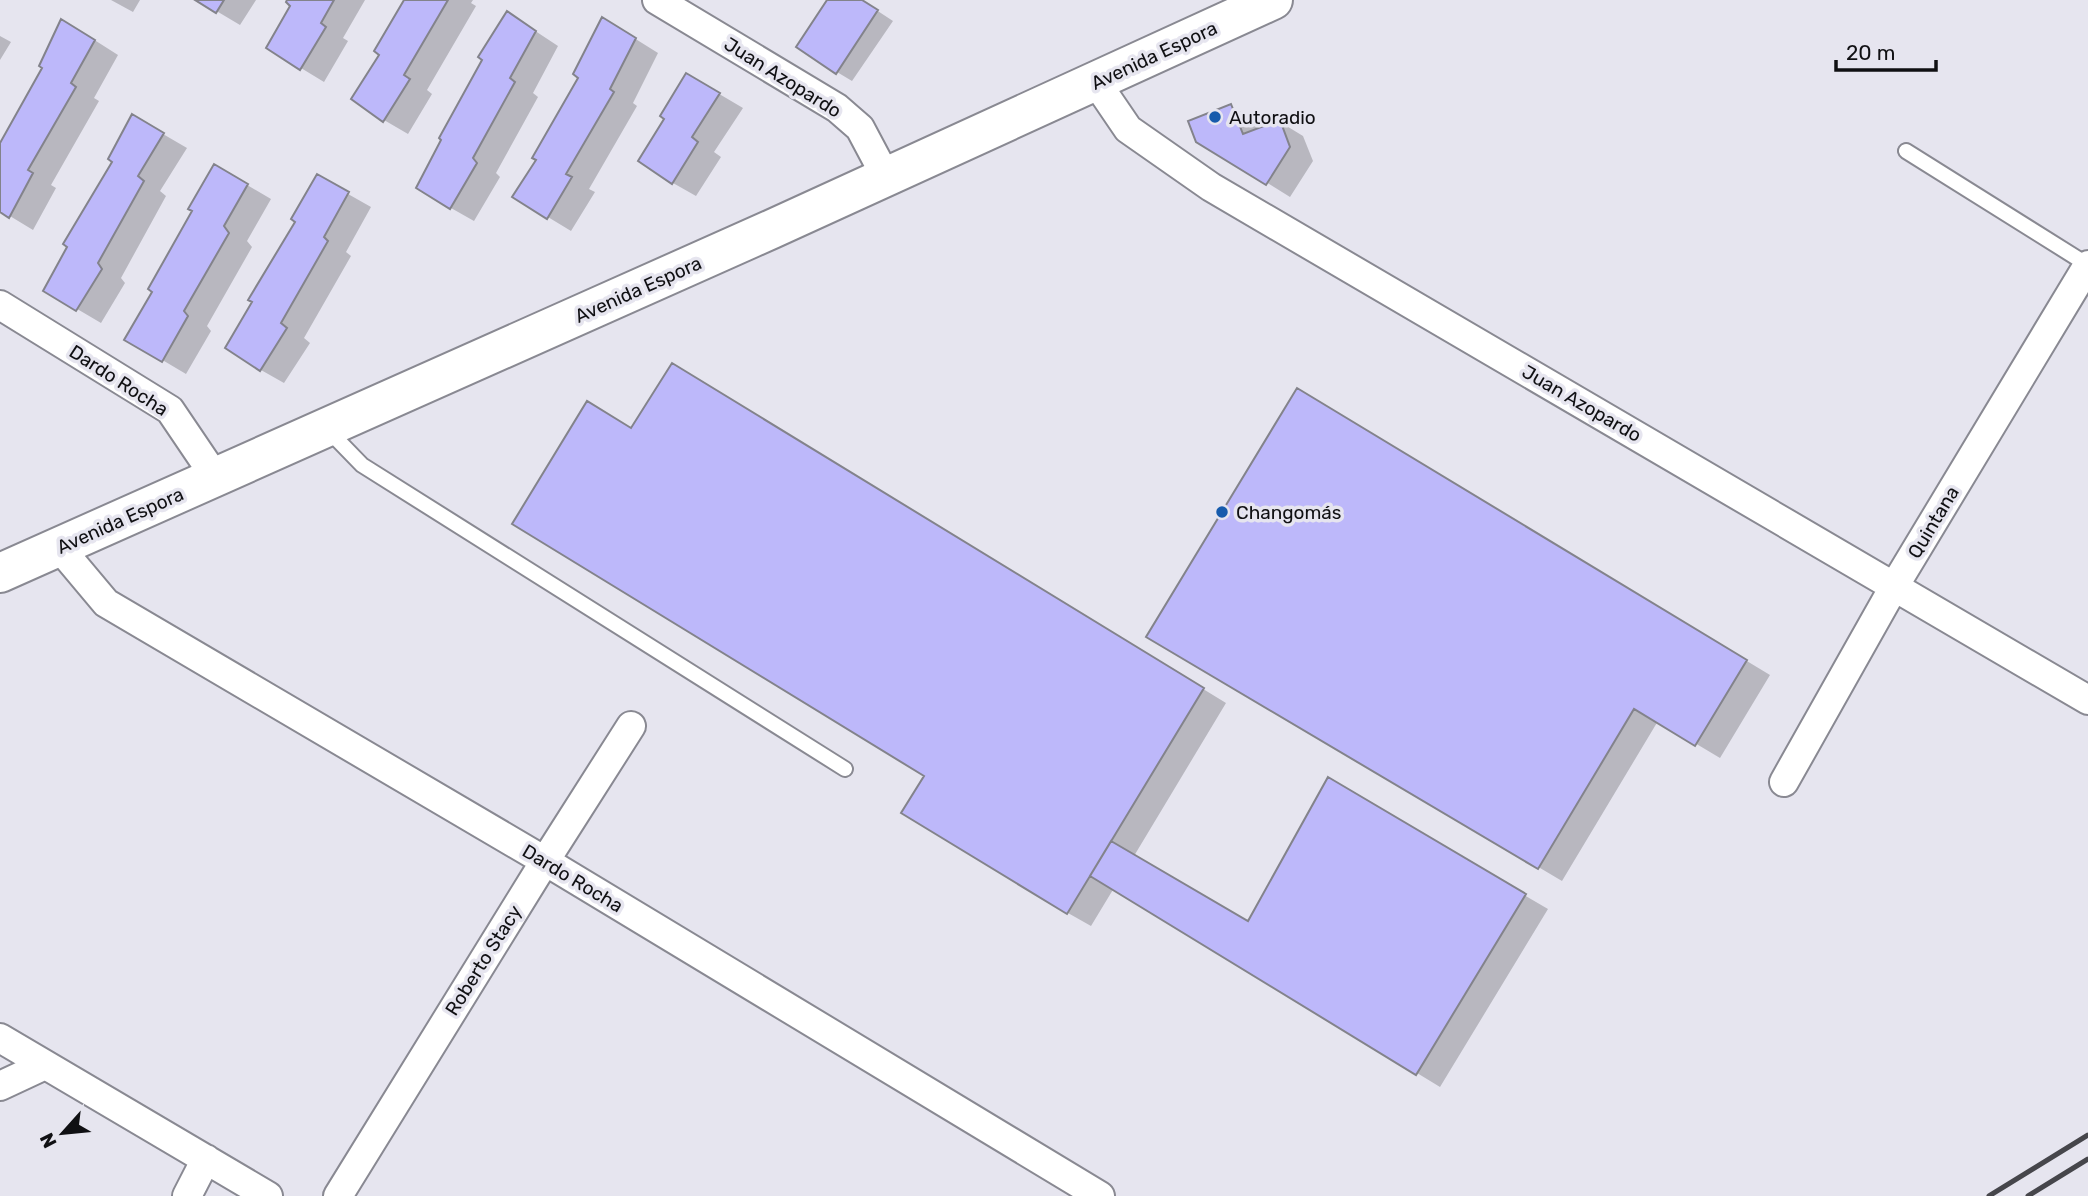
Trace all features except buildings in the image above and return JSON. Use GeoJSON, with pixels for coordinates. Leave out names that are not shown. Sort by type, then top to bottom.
{"type":"FeatureCollection","features":[{"type":"Feature","properties":{"kind":"main road","name":"Avenida Espora"},"geometry":{"type":"LineString","coordinates":[[0,573],[327,429],[1273,0]]}},
{"type":"Feature","properties":{"kind":"street","name":"Juan Azopardo"},"geometry":{"type":"LineString","coordinates":[[657,0],[836,108],[860,128],[886,177]]}},
{"type":"Feature","properties":{"kind":"street","name":"Juan Azopardo"},"geometry":{"type":"LineString","coordinates":[[1096,82],[1128,129],[1211,187],[2088,700]]}},
{"type":"Feature","properties":{"kind":"street","name":"Quintana"},"geometry":{"type":"LineString","coordinates":[[1784,782],[1895,585],[2088,265]]}},
{"type":"Feature","properties":{"kind":"street","name":"Dardo Rocha"},"geometry":{"type":"LineString","coordinates":[[0,305],[170,410],[216,478]]}},
{"type":"Feature","properties":{"kind":"street","name":"Dardo Rocha"},"geometry":{"type":"LineString","coordinates":[[59,547],[106,603],[545,861],[1100,1196]]}},
{"type":"Feature","properties":{"kind":"street","name":"Roberto Stacy"},"geometry":{"type":"LineString","coordinates":[[338,1196],[631,726]]}},
{"type":"Feature","properties":{"kind":"street"},"geometry":{"type":"LineString","coordinates":[[0,1038],[268,1196]]}},
{"type":"Feature","properties":{"kind":"street"},"geometry":{"type":"LineString","coordinates":[[0,1086],[44,1065]]}},
{"type":"Feature","properties":{"kind":"street"},"geometry":{"type":"LineString","coordinates":[[187,1196],[205,1159]]}},
{"type":"Feature","properties":{"kind":"lane"},"geometry":{"type":"LineString","coordinates":[[1906,150],[2088,265]]}},
{"type":"Feature","properties":{"kind":"lane"},"geometry":{"type":"LineString","coordinates":[[327,429],[362,465],[845,769]]}},
{"type":"Feature","properties":{"kind":"railway"},"geometry":{"type":"LineString","coordinates":[[1989,1196],[2088,1135]]}},
{"type":"Feature","properties":{"kind":"railway"},"geometry":{"type":"LineString","coordinates":[[2028,1196],[2088,1159]]}},
{"type":"Feature","properties":{"kind":"place","name":"Autoradio"},"geometry":{"type":"Point","coordinates":[1215,117]}},
{"type":"Feature","properties":{"kind":"place","name":"Changomás"},"geometry":{"type":"Point","coordinates":[1222,512]}}]}
